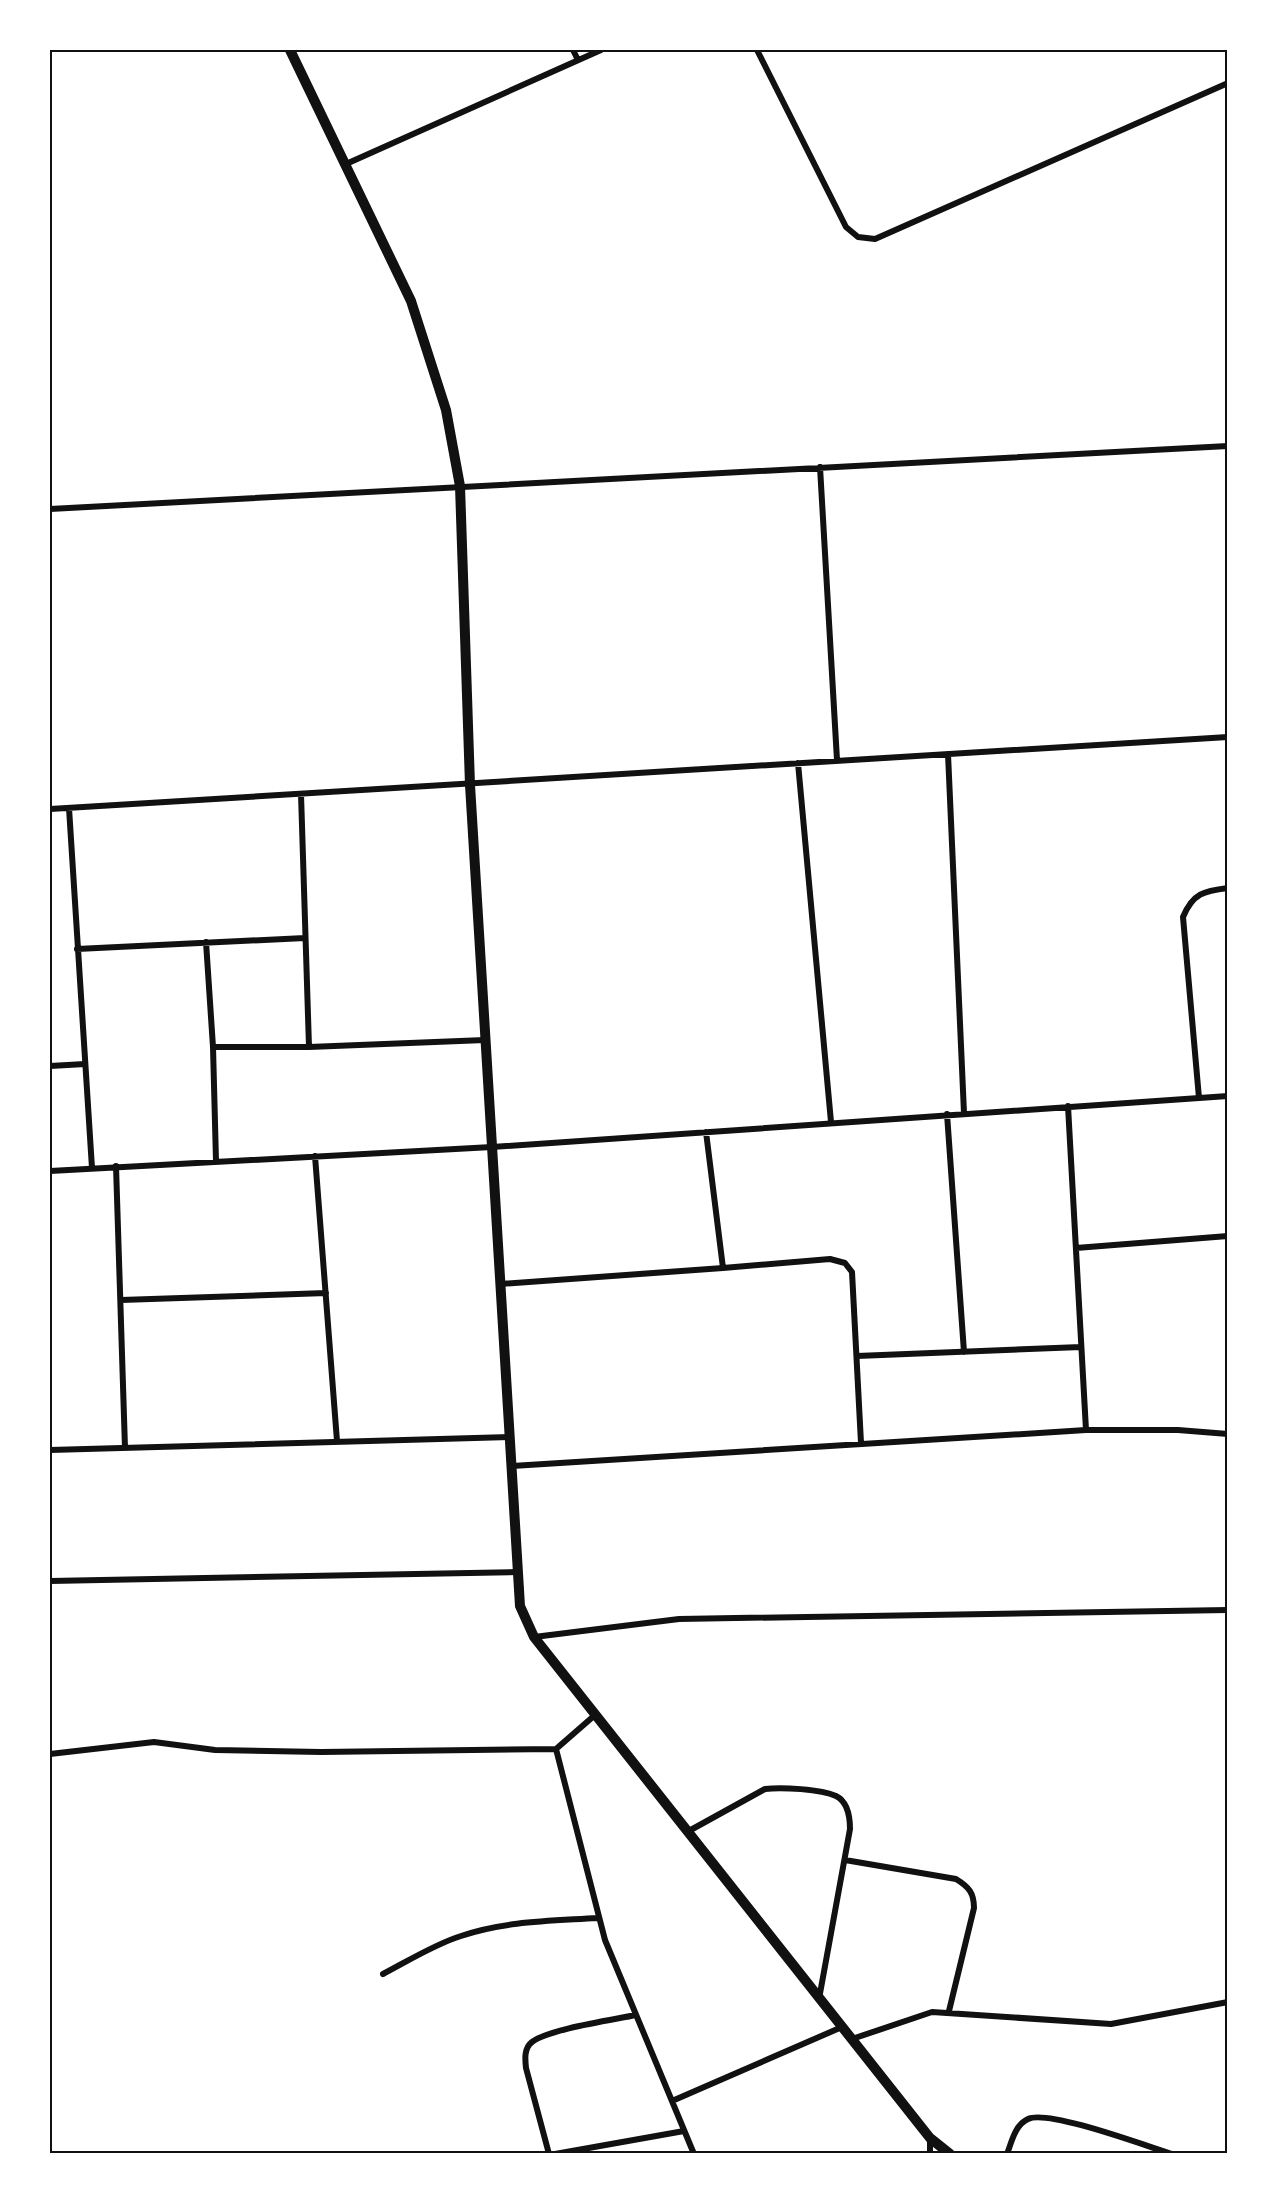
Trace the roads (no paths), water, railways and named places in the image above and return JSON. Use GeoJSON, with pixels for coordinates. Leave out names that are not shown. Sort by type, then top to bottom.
{"type":"FeatureCollection","features":[{"type":"Feature","properties":{"kind":"street"},"geometry":{"type":"LineString","coordinates":[[290,50],[411,301],[446,410],[460,486],[470,784],[520,1606],[534,1637],[687,1833],[930,2138],[950,2154]]}},
{"type":"Feature","properties":{"kind":"street"},"geometry":{"type":"LineString","coordinates":[[573,50],[578,60]]}},
{"type":"Feature","properties":{"kind":"street"},"geometry":{"type":"LineString","coordinates":[[346,165],[601,50]]}},
{"type":"Feature","properties":{"kind":"street"},"geometry":{"type":"LineString","coordinates":[[757,50],[846,227],[858,237],[875,239],[1227,83]]}},
{"type":"Feature","properties":{"kind":"street"},"geometry":{"type":"LineString","coordinates":[[50,509],[1227,446]]}},
{"type":"Feature","properties":{"kind":"street"},"geometry":{"type":"LineString","coordinates":[[820,467],[837,760]]}},
{"type":"Feature","properties":{"kind":"street"},"geometry":{"type":"LineString","coordinates":[[50,809],[1227,737]]}},
{"type":"Feature","properties":{"kind":"street"},"geometry":{"type":"LineString","coordinates":[[948,754],[964,1113]]}},
{"type":"Feature","properties":{"kind":"street"},"geometry":{"type":"LineString","coordinates":[[798,763],[831,1122]]}},
{"type":"Feature","properties":{"kind":"street"},"geometry":{"type":"LineString","coordinates":[[301,794],[309,1047]]}},
{"type":"Feature","properties":{"kind":"street"},"geometry":{"type":"LineString","coordinates":[[69,808],[92,1168]]}},
{"type":"Feature","properties":{"kind":"street"},"geometry":{"type":"LineString","coordinates":[[1199,1098],[1183,917],[1190,902],[1205,891],[1227,888]]}},
{"type":"Feature","properties":{"kind":"street"},"geometry":{"type":"LineString","coordinates":[[77,949],[305,938]]}},
{"type":"Feature","properties":{"kind":"street"},"geometry":{"type":"LineString","coordinates":[[206,942],[213,1047],[216,1161]]}},
{"type":"Feature","properties":{"kind":"street"},"geometry":{"type":"LineString","coordinates":[[213,1047],[309,1047],[485,1040]]}},
{"type":"Feature","properties":{"kind":"street"},"geometry":{"type":"LineString","coordinates":[[50,1066],[85,1064]]}},
{"type":"Feature","properties":{"kind":"street"},"geometry":{"type":"LineString","coordinates":[[50,1171],[492,1147],[1227,1096]]}},
{"type":"Feature","properties":{"kind":"street"},"geometry":{"type":"LineString","coordinates":[[1068,1106],[1086,1430]]}},
{"type":"Feature","properties":{"kind":"street"},"geometry":{"type":"LineString","coordinates":[[946,1114],[964,1352]]}},
{"type":"Feature","properties":{"kind":"street"},"geometry":{"type":"LineString","coordinates":[[706,1132],[723,1268]]}},
{"type":"Feature","properties":{"kind":"street"},"geometry":{"type":"LineString","coordinates":[[315,1156],[337,1441]]}},
{"type":"Feature","properties":{"kind":"street"},"geometry":{"type":"LineString","coordinates":[[116,1166],[125,1448]]}},
{"type":"Feature","properties":{"kind":"street"},"geometry":{"type":"LineString","coordinates":[[1076,1248],[1227,1236]]}},
{"type":"Feature","properties":{"kind":"street"},"geometry":{"type":"LineString","coordinates":[[500,1284],[830,1258],[845,1263],[852,1272],[861,1443]]}},
{"type":"Feature","properties":{"kind":"street"},"geometry":{"type":"LineString","coordinates":[[121,1300],[326,1293]]}},
{"type":"Feature","properties":{"kind":"street"},"geometry":{"type":"LineString","coordinates":[[857,1356],[1081,1347]]}},
{"type":"Feature","properties":{"kind":"street"},"geometry":{"type":"LineString","coordinates":[[512,1466],[1086,1430],[1178,1430],[1227,1434]]}},
{"type":"Feature","properties":{"kind":"street"},"geometry":{"type":"LineString","coordinates":[[50,1450],[510,1437]]}},
{"type":"Feature","properties":{"kind":"street"},"geometry":{"type":"LineString","coordinates":[[50,1581],[518,1572]]}},
{"type":"Feature","properties":{"kind":"street"},"geometry":{"type":"LineString","coordinates":[[534,1637],[679,1619],[1227,1610]]}},
{"type":"Feature","properties":{"kind":"street"},"geometry":{"type":"LineString","coordinates":[[50,1754],[154,1742],[215,1750],[309,1752],[556,1749],[595,1715]]}},
{"type":"Feature","properties":{"kind":"street"},"geometry":{"type":"LineString","coordinates":[[556,1749],[597,1918],[694,2154]]}},
{"type":"Feature","properties":{"kind":"street"},"geometry":{"type":"LineString","coordinates":[[687,1833],[765,1789],[778,1788],[823,1793],[836,1796],[845,1804],[850,1817],[819,1999]]}},
{"type":"Feature","properties":{"kind":"street"},"geometry":{"type":"LineString","coordinates":[[844,1860],[956,1879],[967,1885],[974,1895],[974,1908],[949,2011]]}},
{"type":"Feature","properties":{"kind":"street"},"geometry":{"type":"LineString","coordinates":[[383,1974],[458,1937],[480,1930],[503,1925],[597,1918]]}},
{"type":"Feature","properties":{"kind":"street"},"geometry":{"type":"LineString","coordinates":[[852,2040],[916,2016],[949,2011],[1111,2024],[1227,2002]]}},
{"type":"Feature","properties":{"kind":"street"},"geometry":{"type":"LineString","coordinates":[[549,2154],[526,2068],[525,2056],[530,2043],[544,2035],[636,2015]]}},
{"type":"Feature","properties":{"kind":"street"},"geometry":{"type":"LineString","coordinates":[[672,2100],[842,2027]]}},
{"type":"Feature","properties":{"kind":"street"},"geometry":{"type":"LineString","coordinates":[[1007,2154],[1017,2127],[1025,2120],[1050,2117],[1172,2154]]}},
{"type":"Feature","properties":{"kind":"street"},"geometry":{"type":"LineString","coordinates":[[555,2154],[684,2131]]}},
{"type":"Feature","properties":{"kind":"street"},"geometry":{"type":"LineString","coordinates":[[930,2138],[930,2154]]}}]}
